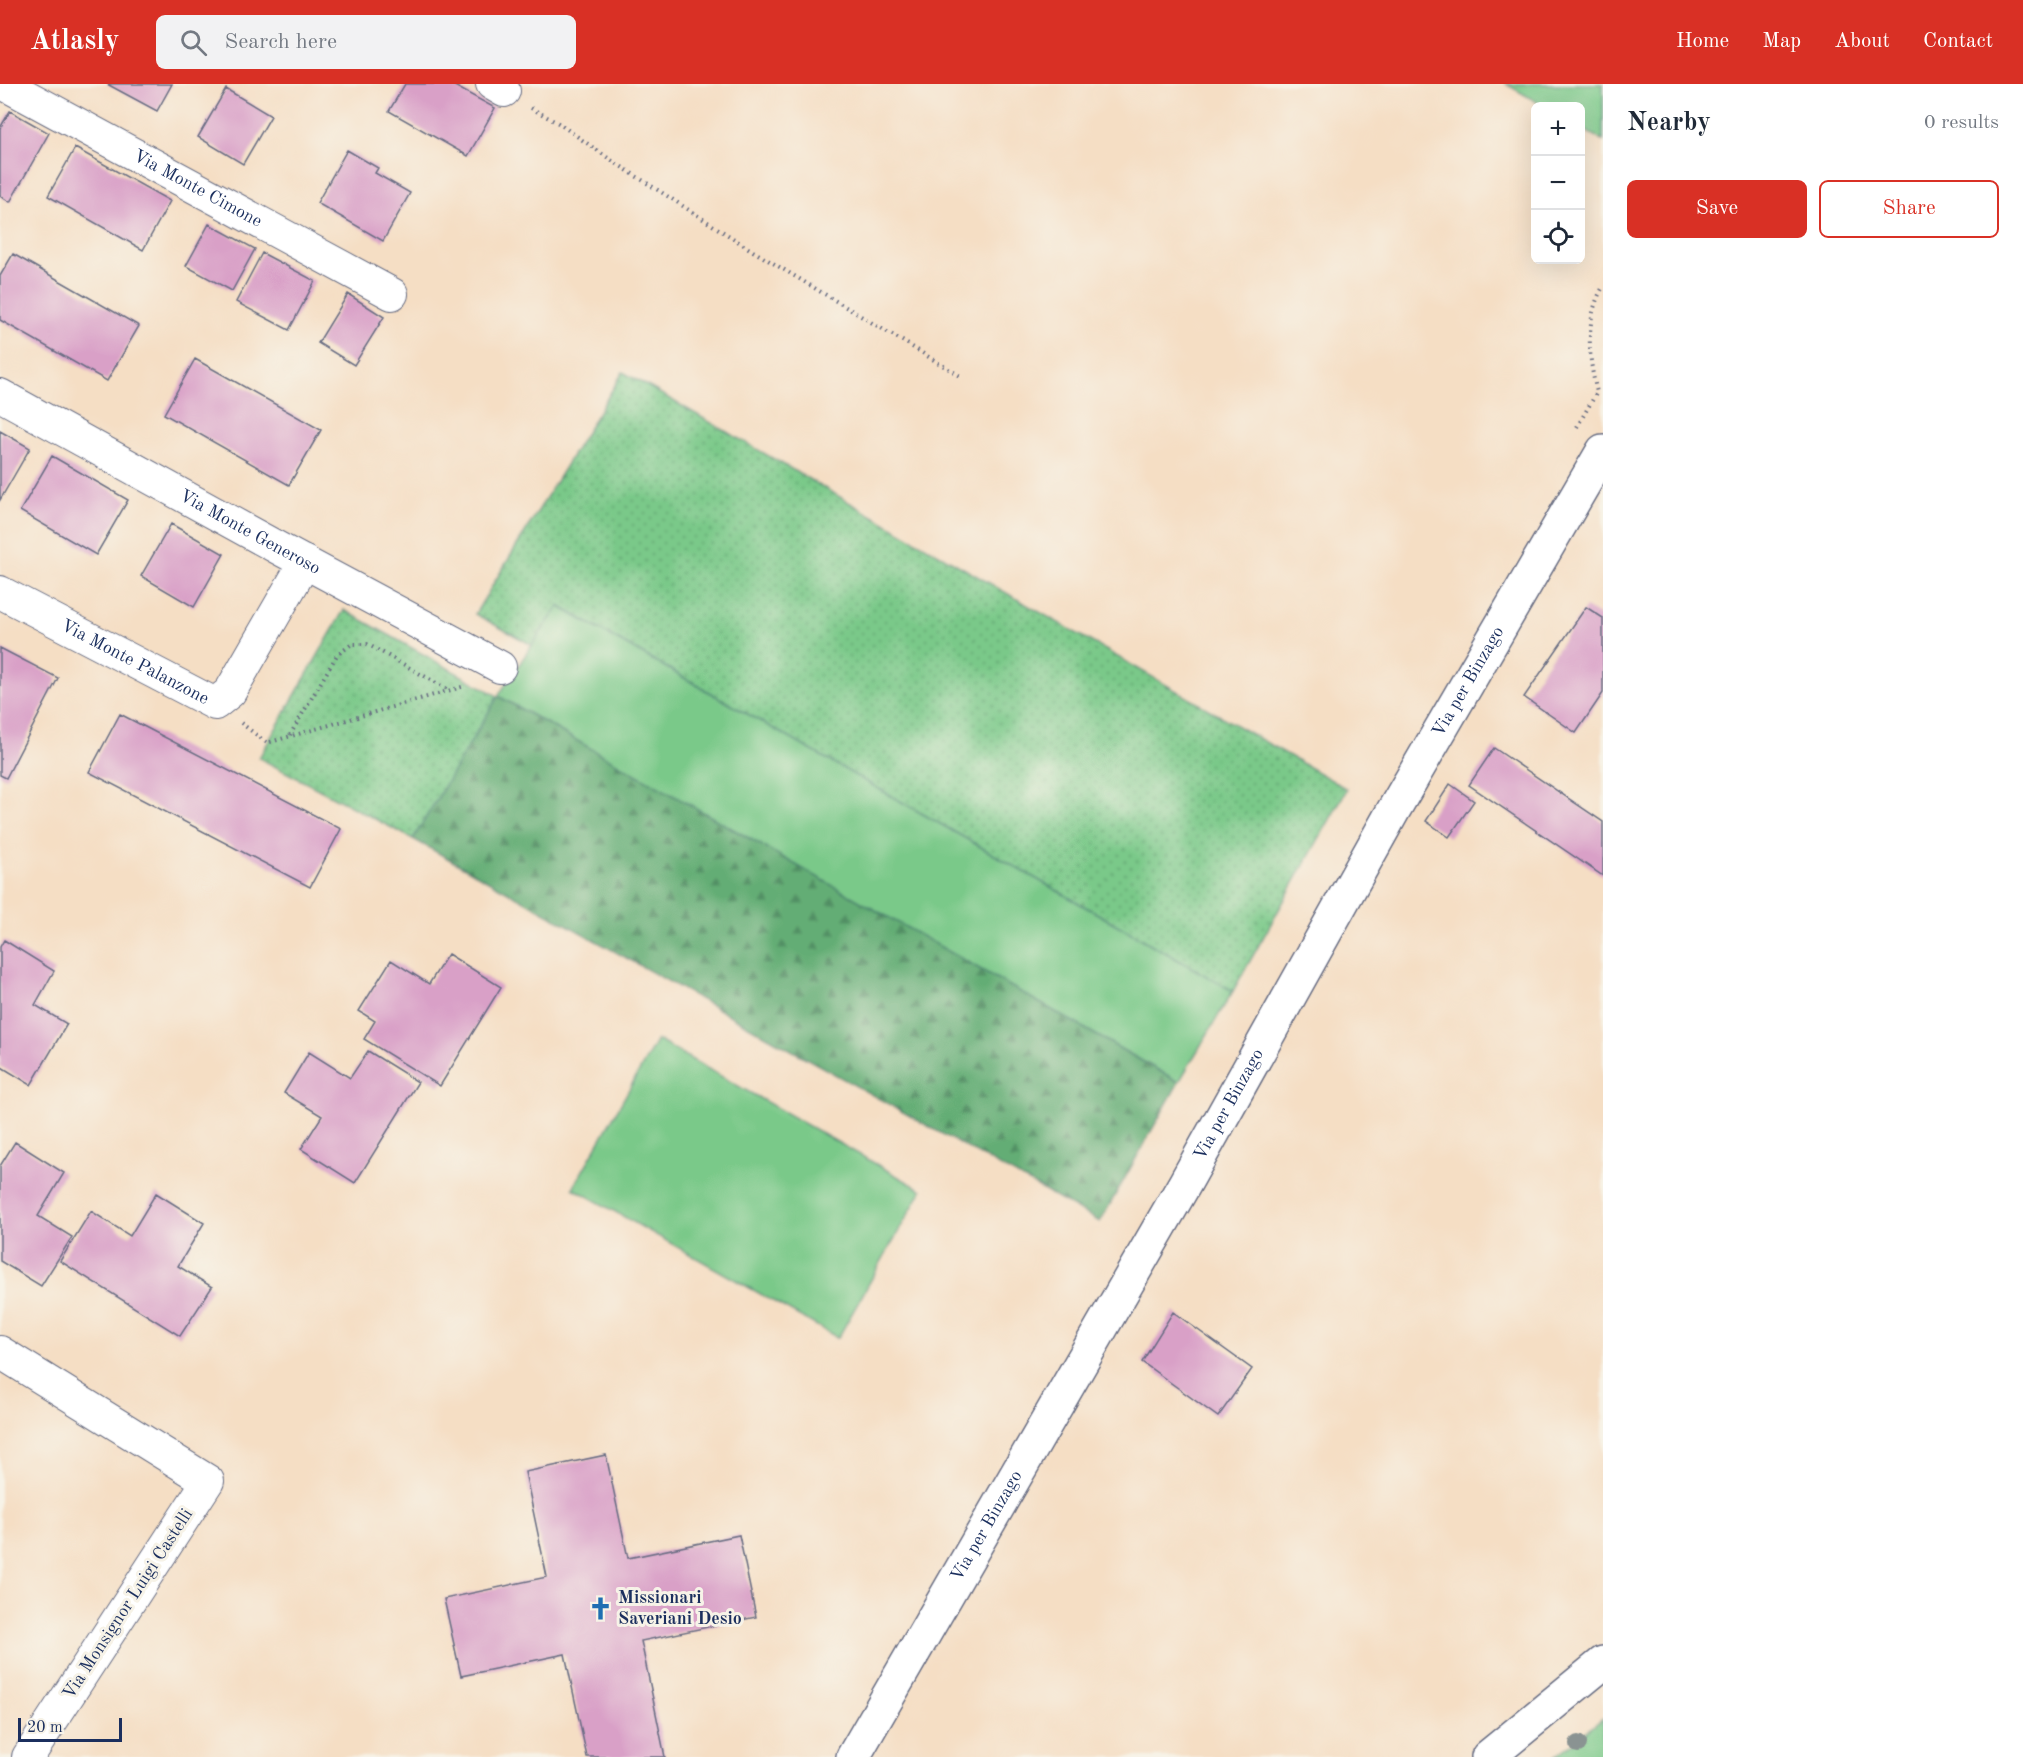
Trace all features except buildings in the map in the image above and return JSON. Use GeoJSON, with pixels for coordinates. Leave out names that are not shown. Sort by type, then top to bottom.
{"type":"FeatureCollection","features":[{"type":"Feature","properties":{"kind":"main road","name":"Via per Binzago"},"geometry":{"type":"LineString","coordinates":[[853,1757],[1184,1185],[1393,811],[1603,451]]}},
{"type":"Feature","properties":{"kind":"main road"},"geometry":{"type":"LineString","coordinates":[[1488,1757],[1603,1663]]}},
{"type":"Feature","properties":{"kind":"street","name":"Via Monte Cimone"},"geometry":{"type":"LineString","coordinates":[[4,84],[392,294]]}},
{"type":"Feature","properties":{"kind":"street","name":"Via Monte Generoso"},"geometry":{"type":"LineString","coordinates":[[0,395],[496,664]]}},
{"type":"Feature","properties":{"kind":"street","name":"Via Monte Palanzone"},"geometry":{"type":"LineString","coordinates":[[0,592],[215,704],[230,692],[305,562]]}},
{"type":"Feature","properties":{"kind":"street","name":"Via Monsignor Luigi Castelli"},"geometry":{"type":"LineString","coordinates":[[0,1352],[208,1481],[28,1757]]}},
{"type":"Feature","properties":{"kind":"path"},"geometry":{"type":"LineString","coordinates":[[498,87],[558,123],[611,160],[753,251],[962,377]]}},
{"type":"Feature","properties":{"kind":"path"},"geometry":{"type":"LineString","coordinates":[[290,736],[338,655],[352,644],[367,644],[449,691]]}},
{"type":"Feature","properties":{"kind":"path"},"geometry":{"type":"LineString","coordinates":[[215,704],[267,743],[476,683],[496,664]]}},
{"type":"Feature","properties":{"kind":"green space"},"geometry":{"type":"Polygon","coordinates":[[[1506,84],[1603,84],[1603,141],[1585,130],[1585,102],[1537,102],[1506,84]]]}},
{"type":"Feature","properties":{"kind":"green space"},"geometry":{"type":"Polygon","coordinates":[[[623,372],[1347,789],[1233,991],[559,606],[532,645],[475,614],[623,372]]]}},
{"type":"Feature","properties":{"kind":"green space"},"geometry":{"type":"Polygon","coordinates":[[[558,606],[1233,991],[1179,1082],[498,696],[558,606]]]}},
{"type":"Feature","properties":{"kind":"green space"},"geometry":{"type":"Polygon","coordinates":[[[344,610],[498,696],[413,839],[259,758],[344,610]]]}},
{"type":"Feature","properties":{"kind":"green space"},"geometry":{"type":"Polygon","coordinates":[[[498,696],[1179,1082],[1100,1222],[413,839],[498,696]]]}},
{"type":"Feature","properties":{"kind":"green space"},"geometry":{"type":"Polygon","coordinates":[[[657,1040],[922,1190],[838,1338],[573,1188],[657,1040]]]}},
{"type":"Feature","properties":{"kind":"green space"},"geometry":{"type":"Polygon","coordinates":[[[1603,1718],[1603,1757],[1555,1757],[1603,1718]]]}},
{"type":"Feature","properties":{"kind":"place","name":"Missionari Saveriani Desio"},"geometry":{"type":"Point","coordinates":[600,1608]}}]}
